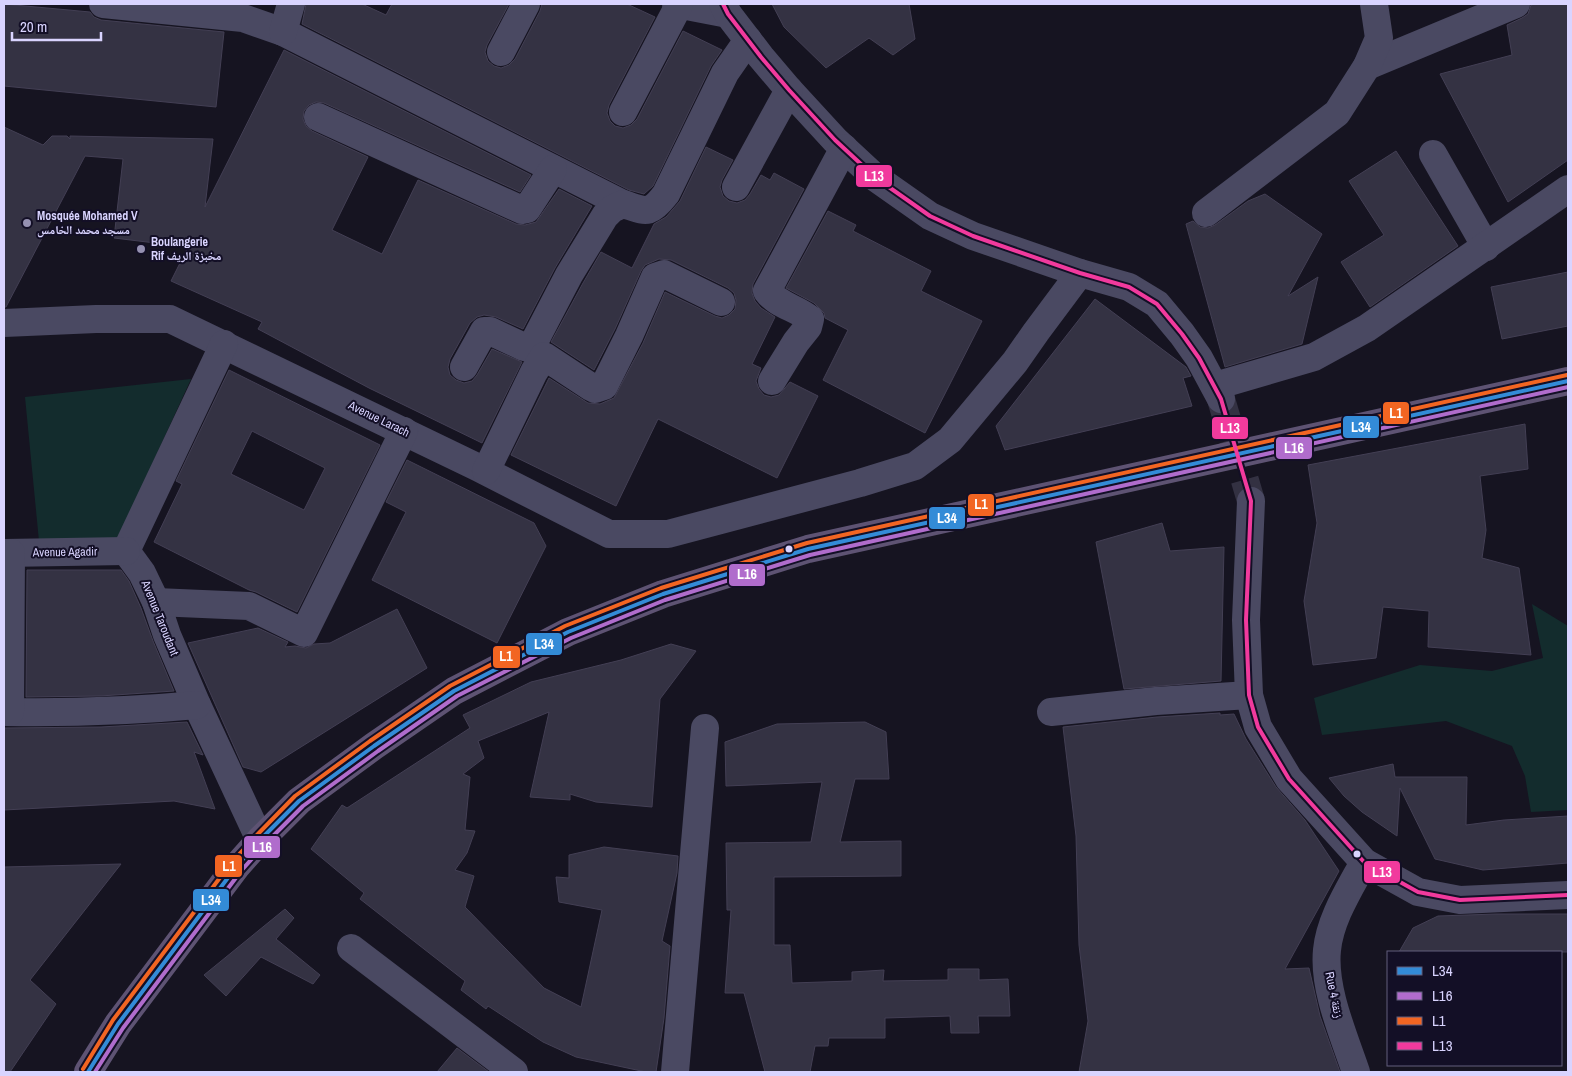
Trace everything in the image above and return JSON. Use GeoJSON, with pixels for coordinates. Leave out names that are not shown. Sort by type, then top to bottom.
{"type":"FeatureCollection","features":[{"type":"Feature","properties":{"kind":"main road"},"geometry":{"type":"LineString","coordinates":[[88,1072],[118,1024],[236,867],[299,801],[454,691],[568,632],[663,594],[808,549],[1568,381]]}},
{"type":"Feature","properties":{"kind":"street"},"geometry":{"type":"LineString","coordinates":[[103,4],[152,6],[243,18],[283,32],[640,211],[651,209],[663,198],[725,73],[748,40]]}},
{"type":"Feature","properties":{"kind":"street"},"geometry":{"type":"LineString","coordinates":[[283,32],[291,4]]}},
{"type":"Feature","properties":{"kind":"street"},"geometry":{"type":"LineString","coordinates":[[501,52],[526,4]]}},
{"type":"Feature","properties":{"kind":"street"},"geometry":{"type":"LineString","coordinates":[[623,112],[678,4],[726,9],[748,40],[789,90],[844,148],[876,178],[930,216],[972,236],[1080,273],[1129,287],[1156,304],[1182,334],[1218,392],[1314,357],[1367,328],[1568,189]]}},
{"type":"Feature","properties":{"kind":"street"},"geometry":{"type":"LineString","coordinates":[[1206,213],[1337,113],[1368,66],[1379,38],[1374,4]]}},
{"type":"Feature","properties":{"kind":"street"},"geometry":{"type":"LineString","coordinates":[[1368,66],[1516,4]]}},
{"type":"Feature","properties":{"kind":"street"},"geometry":{"type":"LineString","coordinates":[[736,187],[789,90]]}},
{"type":"Feature","properties":{"kind":"street"},"geometry":{"type":"LineString","coordinates":[[318,117],[522,210],[527,210],[553,169]]}},
{"type":"Feature","properties":{"kind":"street"},"geometry":{"type":"LineString","coordinates":[[772,381],[796,342],[808,327],[810,319],[805,314],[772,298],[768,291],[844,148]]}},
{"type":"Feature","properties":{"kind":"street"},"geometry":{"type":"LineString","coordinates":[[1433,154],[1486,247]]}},
{"type":"Feature","properties":{"kind":"street"},"geometry":{"type":"LineString","coordinates":[[486,471],[534,372],[536,352],[534,342],[569,275],[606,216],[612,209],[623,204]]}},
{"type":"Feature","properties":{"kind":"street","name":"Avenue Larach"},"geometry":{"type":"LineString","coordinates":[[4,323],[96,319],[170,319],[486,471],[609,534],[668,534],[860,483],[915,466],[950,440],[1015,362],[1080,273]]}},
{"type":"Feature","properties":{"kind":"street"},"geometry":{"type":"LineString","coordinates":[[464,367],[484,331],[490,331],[536,352],[591,388],[600,388],[604,386],[625,344],[655,277],[664,274],[721,302]]}},
{"type":"Feature","properties":{"kind":"street"},"geometry":{"type":"LineString","coordinates":[[126,551],[224,344]]}},
{"type":"Feature","properties":{"kind":"street"},"geometry":{"type":"LineString","coordinates":[[156,602],[249,606],[304,633],[404,431]]}},
{"type":"Feature","properties":{"kind":"street"},"geometry":{"type":"LineString","coordinates":[[1251,501],[1246,620],[1249,695],[1258,727],[1289,779],[1364,862],[1418,892],[1460,900],[1568,895]]}},
{"type":"Feature","properties":{"kind":"street","name":"Avenue Agadir"},"geometry":{"type":"LineString","coordinates":[[7,553],[126,551]]}},
{"type":"Feature","properties":{"kind":"street","name":"Avenue Taroudant"},"geometry":{"type":"LineString","coordinates":[[126,551],[142,573],[156,602],[167,635],[197,705],[260,840]]}},
{"type":"Feature","properties":{"kind":"street"},"geometry":{"type":"LineString","coordinates":[[7,553],[7,712],[55,713],[160,709],[197,705]]}},
{"type":"Feature","properties":{"kind":"street"},"geometry":{"type":"LineString","coordinates":[[1051,712],[1156,701],[1249,695]]}},
{"type":"Feature","properties":{"kind":"street"},"geometry":{"type":"LineString","coordinates":[[675,1072],[705,728]]}},
{"type":"Feature","properties":{"kind":"street","name":"Rue 4 زنقة"},"geometry":{"type":"LineString","coordinates":[[1356,1072],[1337,1015],[1328,978],[1327,950],[1335,919],[1343,899],[1364,862]]}},
{"type":"Feature","properties":{"kind":"street"},"geometry":{"type":"LineString","coordinates":[[351,948],[514,1072]]}},
{"type":"Feature","properties":{"kind":"green space"},"geometry":{"type":"Polygon","coordinates":[[[191,379],[117,541],[39,541],[25,397],[191,379]]]}},
{"type":"Feature","properties":{"kind":"green space"},"geometry":{"type":"Polygon","coordinates":[[[1532,604],[1568,626],[1568,810],[1531,812],[1525,776],[1512,746],[1446,721],[1322,735],[1314,698],[1420,665],[1492,671],[1543,658],[1532,604]]]}},
{"type":"Feature","properties":{"kind":"building"},"geometry":{"type":"Polygon","coordinates":[[[4,4],[90,12],[94,17],[101,20],[224,32],[216,107],[4,86],[4,4]]]}},
{"type":"Feature","properties":{"kind":"building"},"geometry":{"type":"Polygon","coordinates":[[[306,4],[362,4],[386,15],[392,4],[509,4],[485,52],[488,61],[494,66],[501,68],[509,65],[515,59],[542,4],[627,4],[655,17],[609,105],[607,113],[610,121],[615,126],[623,128],[631,125],[637,119],[683,31],[722,50],[711,66],[653,186],[644,194],[629,190],[302,24],[306,4]]]}},
{"type":"Feature","properties":{"kind":"building"},"geometry":{"type":"Polygon","coordinates":[[[772,4],[909,4],[915,39],[893,55],[869,38],[826,68],[784,27],[772,4]]]}},
{"type":"Feature","properties":{"kind":"building"},"geometry":{"type":"Polygon","coordinates":[[[1568,4],[1568,160],[1508,202],[1440,74],[1512,55],[1507,25],[1528,14],[1531,5],[1568,4]]]}},
{"type":"Feature","properties":{"kind":"building"},"geometry":{"type":"Polygon","coordinates":[[[284,50],[531,175],[520,192],[324,103],[316,102],[309,105],[304,111],[303,119],[306,126],[312,131],[368,157],[332,230],[382,254],[418,180],[516,224],[525,225],[536,222],[559,189],[592,206],[555,268],[523,329],[496,317],[484,315],[477,317],[470,323],[450,359],[448,367],[450,375],[464,383],[472,381],[477,375],[492,349],[522,362],[482,443],[369,388],[258,329],[262,322],[171,281],[188,247],[114,238],[123,159],[85,156],[6,307],[4,307],[4,127],[43,145],[52,136],[67,136],[70,139],[70,136],[213,139],[205,207],[284,50]]]}},
{"type":"Feature","properties":{"kind":"building"},"geometry":{"type":"Polygon","coordinates":[[[706,147],[733,160],[720,187],[723,196],[729,201],[737,203],[745,200],[761,175],[770,180],[774,173],[804,189],[753,284],[752,293],[755,301],[761,308],[775,317],[752,364],[761,368],[756,381],[764,395],[771,397],[779,395],[790,382],[818,396],[777,478],[658,419],[616,506],[511,455],[549,378],[588,403],[600,404],[614,398],[643,343],[665,292],[722,318],[729,315],[735,309],[736,300],[734,293],[728,288],[671,260],[659,259],[645,265],[641,271],[594,370],[551,342],[601,252],[632,268],[654,224],[666,217],[680,201],[706,147]]]}},
{"type":"Feature","properties":{"kind":"building"},"geometry":{"type":"Polygon","coordinates":[[[1396,151],[1458,246],[1370,307],[1341,262],[1384,235],[1349,181],[1396,151]]]}},
{"type":"Feature","properties":{"kind":"building"},"geometry":{"type":"Polygon","coordinates":[[[1265,194],[1322,234],[1288,296],[1318,277],[1302,344],[1225,367],[1186,224],[1193,221],[1200,227],[1208,228],[1248,201],[1265,194]]]}},
{"type":"Feature","properties":{"kind":"building"},"geometry":{"type":"Polygon","coordinates":[[[828,211],[856,225],[853,231],[931,271],[921,291],[982,321],[925,433],[823,380],[848,330],[825,318],[824,313],[814,303],[786,288],[828,211]]]}},
{"type":"Feature","properties":{"kind":"building"},"geometry":{"type":"Polygon","coordinates":[[[1568,272],[1568,326],[1502,339],[1491,287],[1568,272]]]}},
{"type":"Feature","properties":{"kind":"building"},"geometry":{"type":"Polygon","coordinates":[[[1095,299],[1186,367],[1191,376],[1183,378],[1192,406],[1005,450],[996,426],[1095,299]]]}},
{"type":"Feature","properties":{"kind":"building"},"geometry":{"type":"Polygon","coordinates":[[[229,370],[380,445],[297,612],[154,542],[182,484],[176,481],[229,370]],[[252,431],[231,474],[304,510],[325,468],[252,431]]]}},
{"type":"Feature","properties":{"kind":"building"},"geometry":{"type":"Polygon","coordinates":[[[1525,424],[1528,469],[1480,476],[1486,530],[1482,558],[1519,568],[1531,655],[1428,647],[1429,611],[1383,607],[1376,658],[1313,665],[1304,601],[1317,523],[1308,465],[1525,424]]]}},
{"type":"Feature","properties":{"kind":"building"},"geometry":{"type":"Polygon","coordinates":[[[407,460],[534,523],[546,546],[497,643],[372,580],[406,512],[386,502],[407,460]]]}},
{"type":"Feature","properties":{"kind":"building"},"geometry":{"type":"Polygon","coordinates":[[[1162,523],[1170,551],[1224,547],[1221,681],[1124,689],[1096,542],[1162,523]]]}},
{"type":"Feature","properties":{"kind":"building"},"geometry":{"type":"Polygon","coordinates":[[[27,570],[121,570],[129,581],[141,608],[174,691],[100,696],[26,697],[27,570]]]}},
{"type":"Feature","properties":{"kind":"building"},"geometry":{"type":"Polygon","coordinates":[[[397,609],[427,668],[261,772],[243,767],[188,643],[258,628],[288,642],[285,647],[306,648],[314,644],[330,643],[397,609]]]}},
{"type":"Feature","properties":{"kind":"building"},"geometry":{"type":"Polygon","coordinates":[[[671,644],[696,651],[660,699],[652,807],[596,802],[570,794],[570,800],[530,797],[549,712],[478,741],[484,758],[463,774],[470,777],[465,830],[475,831],[467,853],[455,870],[474,876],[465,907],[544,988],[581,1007],[602,910],[559,902],[556,877],[569,878],[569,855],[604,847],[678,856],[677,873],[662,941],[670,946],[664,1018],[656,1072],[646,1072],[576,1057],[543,1042],[488,1006],[486,1009],[461,990],[465,981],[360,899],[364,893],[311,849],[342,805],[347,808],[470,728],[463,715],[531,682],[621,660],[671,644]]]}},
{"type":"Feature","properties":{"kind":"building"},"geometry":{"type":"Polygon","coordinates":[[[1220,713],[1220,715],[1234,714],[1246,739],[1276,787],[1305,820],[1339,871],[1285,969],[1309,968],[1320,1016],[1340,1072],[1079,1072],[1088,1021],[1079,945],[1076,836],[1063,727],[1157,717],[1220,713]]]}},
{"type":"Feature","properties":{"kind":"building"},"geometry":{"type":"Polygon","coordinates":[[[187,722],[203,755],[194,752],[215,809],[174,801],[4,810],[4,728],[101,727],[187,722]]]}},
{"type":"Feature","properties":{"kind":"building"},"geometry":{"type":"Polygon","coordinates":[[[865,722],[886,732],[889,779],[855,779],[840,842],[901,841],[901,876],[774,877],[774,945],[790,945],[792,983],[852,981],[852,972],[884,970],[883,981],[948,980],[948,969],[979,969],[979,980],[1008,979],[1010,1016],[978,1016],[979,1033],[951,1033],[950,1016],[885,1018],[885,1038],[829,1038],[828,1046],[815,1046],[810,1072],[765,1072],[744,993],[725,993],[731,910],[727,910],[726,843],[811,842],[822,782],[726,786],[725,742],[777,724],[865,722]]]}},
{"type":"Feature","properties":{"kind":"building"},"geometry":{"type":"Polygon","coordinates":[[[1393,764],[1395,777],[1467,777],[1466,825],[1504,820],[1568,816],[1568,863],[1483,870],[1435,859],[1400,788],[1397,836],[1362,812],[1344,796],[1329,778],[1393,764]]]}},
{"type":"Feature","properties":{"kind":"building"},"geometry":{"type":"Polygon","coordinates":[[[121,864],[30,980],[56,1004],[10,1072],[4,1072],[4,867],[121,864]]]}},
{"type":"Feature","properties":{"kind":"building"},"geometry":{"type":"Polygon","coordinates":[[[285,909],[294,918],[276,939],[320,975],[313,984],[261,957],[226,996],[204,975],[285,909]]]}},
{"type":"Feature","properties":{"kind":"building"},"geometry":{"type":"Polygon","coordinates":[[[1568,914],[1568,952],[1400,951],[1413,928],[1438,916],[1568,914]]]}},
{"type":"Feature","properties":{"kind":"building"},"geometry":{"type":"Polygon","coordinates":[[[457,1048],[489,1072],[437,1072],[457,1048]]]}},
{"type":"Feature","properties":{"kind":"tunnel"},"geometry":{"type":"LineString","coordinates":[[1221,399],[1251,501]]}},
{"type":"Feature","properties":{"kind":"transit line","name":"L13"},"geometry":{"type":"LineString","coordinates":[[723,4],[728,14],[789,90],[835,140],[876,178],[930,216],[973,236],[1080,273],[1129,287],[1157,304],[1182,334],[1199,358],[1221,399],[1251,501],[1246,620],[1249,695],[1258,727],[1289,779],[1364,862],[1418,892],[1460,900],[1568,895]]}},
{"type":"Feature","properties":{"kind":"transit line","name":"L1"},"geometry":{"type":"LineString","coordinates":[[83,1069],[113,1020],[231,863],[295,796],[450,686],[565,626],[661,588],[807,543],[1567,375]]}},
{"type":"Feature","properties":{"kind":"transit line","name":"L34"},"geometry":{"type":"LineString","coordinates":[[88,1072],[118,1024],[236,867],[299,801],[454,691],[568,632],[663,594],[808,549],[1568,381]]}},
{"type":"Feature","properties":{"kind":"transit line","name":"L16"},"geometry":{"type":"LineString","coordinates":[[95,1072],[123,1028],[241,871],[303,806],[457,696],[571,638],[665,600],[810,555],[1568,387]]}},
{"type":"Feature","properties":{"kind":"place","name":"Mosquée Mohamed V مسجد محمد الخامس"},"geometry":{"type":"Point","coordinates":[27,223]}},
{"type":"Feature","properties":{"kind":"place","name":"Boulangerie Rif مخبزة الريف"},"geometry":{"type":"Point","coordinates":[141,249]}}]}
